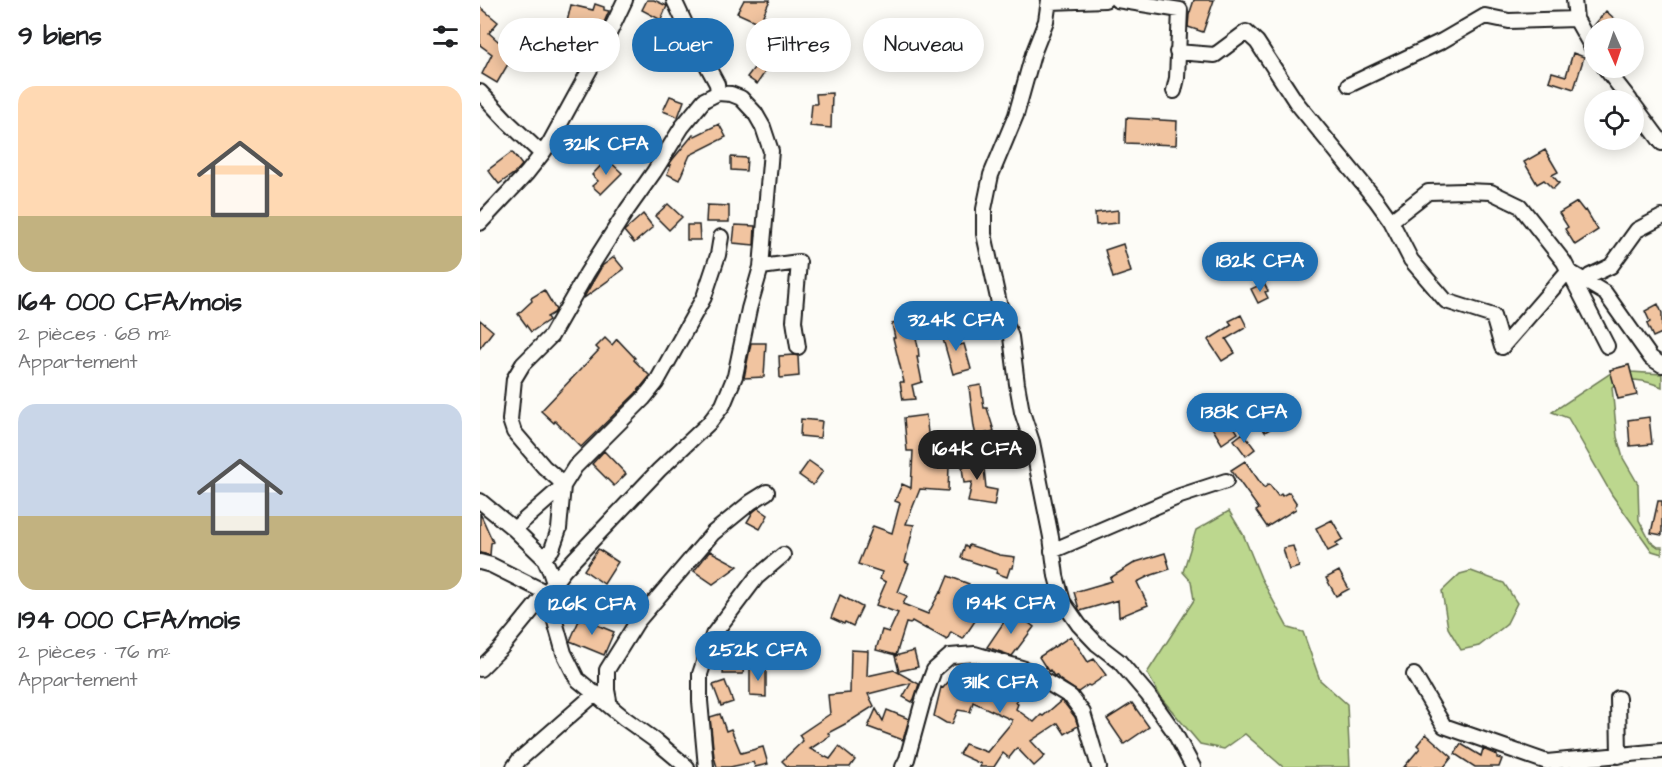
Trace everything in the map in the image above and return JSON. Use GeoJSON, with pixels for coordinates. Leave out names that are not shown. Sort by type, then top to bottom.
{"type":"FeatureCollection","features":[{"type":"Feature","properties":{"kind":"street"},"geometry":{"type":"LineString","coordinates":[[480,223],[527,173],[549,144],[606,40],[625,0]]}},
{"type":"Feature","properties":{"kind":"street"},"geometry":{"type":"LineString","coordinates":[[674,0],[688,32],[717,84],[718,93]]}},
{"type":"Feature","properties":{"kind":"street"},"geometry":{"type":"LineString","coordinates":[[1105,0],[1049,1],[1046,21],[1016,115],[991,176],[984,208],[984,234],[999,303],[1011,337],[1022,412],[1032,442],[1056,576],[1063,602],[1079,625],[1097,644],[1119,661],[1148,695],[1173,730],[1193,767]]}},
{"type":"Feature","properties":{"kind":"street"},"geometry":{"type":"LineString","coordinates":[[1117,0],[1180,10],[1177,78],[1174,91]]}},
{"type":"Feature","properties":{"kind":"street"},"geometry":{"type":"LineString","coordinates":[[1574,0],[1576,19],[1584,33]]}},
{"type":"Feature","properties":{"kind":"street"},"geometry":{"type":"LineString","coordinates":[[1349,85],[1442,41],[1485,16],[1509,21],[1576,19]]}},
{"type":"Feature","properties":{"kind":"street"},"geometry":{"type":"LineString","coordinates":[[1178,52],[1215,55],[1246,32],[1257,42],[1296,102],[1391,221],[1411,260],[1446,301],[1493,316],[1502,347],[1568,271]]}},
{"type":"Feature","properties":{"kind":"street"},"geometry":{"type":"LineString","coordinates":[[1613,78],[1622,90]]}},
{"type":"Feature","properties":{"kind":"street"},"geometry":{"type":"LineString","coordinates":[[480,92],[542,154]]}},
{"type":"Feature","properties":{"kind":"street"},"geometry":{"type":"LineString","coordinates":[[480,669],[501,648],[564,570],[659,470],[709,423],[723,405],[735,376],[749,309],[761,267],[771,152],[763,127],[755,113],[741,98],[718,93],[704,100],[682,127],[587,273],[551,336],[523,364],[514,379],[510,420],[514,432],[563,486],[559,529],[552,549],[544,558]]}},
{"type":"Feature","properties":{"kind":"street"},"geometry":{"type":"LineString","coordinates":[[1644,119],[1662,143]]}},
{"type":"Feature","properties":{"kind":"street"},"geometry":{"type":"LineString","coordinates":[[1391,221],[1428,192],[1491,192],[1520,206],[1564,262],[1608,346]]}},
{"type":"Feature","properties":{"kind":"street"},"geometry":{"type":"LineString","coordinates":[[1585,281],[1590,276],[1611,266],[1637,230],[1662,217]]}},
{"type":"Feature","properties":{"kind":"street"},"geometry":{"type":"LineString","coordinates":[[514,529],[563,486],[575,467],[656,383],[704,297],[718,255],[721,237]]}},
{"type":"Feature","properties":{"kind":"street"},"geometry":{"type":"LineString","coordinates":[[761,267],[799,262],[794,321],[798,347]]}},
{"type":"Feature","properties":{"kind":"street"},"geometry":{"type":"LineString","coordinates":[[1568,271],[1605,293],[1651,358],[1662,365]]}},
{"type":"Feature","properties":{"kind":"street"},"geometry":{"type":"LineString","coordinates":[[1052,551],[1180,496],[1226,481]]}},
{"type":"Feature","properties":{"kind":"street"},"geometry":{"type":"LineString","coordinates":[[610,706],[607,670],[637,622],[713,532],[767,492]]}},
{"type":"Feature","properties":{"kind":"street"},"geometry":{"type":"LineString","coordinates":[[480,501],[544,558],[550,571],[550,588],[564,653],[577,679],[687,767]]}},
{"type":"Feature","properties":{"kind":"street"},"geometry":{"type":"LineString","coordinates":[[706,767],[700,674],[713,635],[756,578],[783,555]]}},
{"type":"Feature","properties":{"kind":"street"},"geometry":{"type":"LineString","coordinates":[[480,562],[550,588]]}},
{"type":"Feature","properties":{"kind":"street"},"geometry":{"type":"LineString","coordinates":[[903,767],[934,670],[950,656],[975,654],[1024,669],[1071,697],[1083,713],[1099,767]]}},
{"type":"Feature","properties":{"kind":"street"},"geometry":{"type":"LineString","coordinates":[[1414,675],[1444,726],[1546,762],[1662,752]]}},
{"type":"Feature","properties":{"kind":"street"},"geometry":{"type":"LineString","coordinates":[[514,767],[519,760],[596,693]]}},
{"type":"Feature","properties":{"kind":"street"},"geometry":{"type":"LineString","coordinates":[[1617,698],[1619,756]]}},
{"type":"Feature","properties":{"kind":"green space"},"geometry":{"type":"Polygon","coordinates":[[[1629,365],[1631,372],[1662,374],[1662,387],[1643,381],[1629,380],[1612,387],[1617,437],[1623,458],[1638,484],[1639,520],[1650,541],[1662,547],[1662,554],[1652,551],[1612,495],[1568,418],[1552,412],[1611,373],[1610,370],[1629,365]]]}},
{"type":"Feature","properties":{"kind":"green space"},"geometry":{"type":"Polygon","coordinates":[[[1229,511],[1243,534],[1261,578],[1288,628],[1303,632],[1320,680],[1347,704],[1350,767],[1283,767],[1245,734],[1224,749],[1200,744],[1162,699],[1147,673],[1194,600],[1191,581],[1183,572],[1196,530],[1229,511]]]}},
{"type":"Feature","properties":{"kind":"green space"},"geometry":{"type":"Polygon","coordinates":[[[1471,571],[1504,583],[1517,603],[1506,625],[1479,646],[1461,650],[1448,628],[1442,591],[1460,574],[1471,571]]]}},
{"type":"Feature","properties":{"kind":"building"},"geometry":{"type":"Polygon","coordinates":[[[647,0],[654,0],[667,6],[662,18],[642,10],[647,0]]]}},
{"type":"Feature","properties":{"kind":"building"},"geometry":{"type":"Polygon","coordinates":[[[744,0],[770,0],[763,15],[770,18],[748,18],[737,13],[744,0]]]}},
{"type":"Feature","properties":{"kind":"building"},"geometry":{"type":"Polygon","coordinates":[[[1194,0],[1214,0],[1203,32],[1188,27],[1194,0]]]}},
{"type":"Feature","properties":{"kind":"building"},"geometry":{"type":"Polygon","coordinates":[[[595,4],[609,11],[606,18],[568,18],[571,5],[593,10],[595,4]]]}},
{"type":"Feature","properties":{"kind":"building"},"geometry":{"type":"Polygon","coordinates":[[[480,7],[498,22],[489,33],[498,41],[498,72],[503,72],[497,83],[482,74],[492,54],[480,45],[480,7]]]}},
{"type":"Feature","properties":{"kind":"building"},"geometry":{"type":"Polygon","coordinates":[[[1606,11],[1614,18],[1600,18],[1606,11]]]}},
{"type":"Feature","properties":{"kind":"building"},"geometry":{"type":"Polygon","coordinates":[[[1573,53],[1584,57],[1574,89],[1549,81],[1552,72],[1566,76],[1573,53]]]}},
{"type":"Feature","properties":{"kind":"building"},"geometry":{"type":"Polygon","coordinates":[[[751,72],[765,72],[757,84],[747,77],[751,72]]]}},
{"type":"Feature","properties":{"kind":"building"},"geometry":{"type":"Polygon","coordinates":[[[832,93],[831,128],[810,126],[812,104],[817,104],[816,94],[832,93]]]}},
{"type":"Feature","properties":{"kind":"building"},"geometry":{"type":"Polygon","coordinates":[[[670,96],[684,101],[678,117],[663,111],[670,96]]]}},
{"type":"Feature","properties":{"kind":"building"},"geometry":{"type":"Polygon","coordinates":[[[1126,118],[1177,121],[1176,145],[1125,143],[1126,118]]]}},
{"type":"Feature","properties":{"kind":"building"},"geometry":{"type":"Polygon","coordinates":[[[719,124],[726,137],[690,155],[679,180],[667,174],[671,165],[668,166],[693,135],[719,124]]]}},
{"type":"Feature","properties":{"kind":"building"},"geometry":{"type":"Polygon","coordinates":[[[1545,150],[1558,172],[1552,175],[1559,183],[1553,189],[1544,180],[1537,184],[1524,162],[1545,150]]]}},
{"type":"Feature","properties":{"kind":"building"},"geometry":{"type":"Polygon","coordinates":[[[512,152],[522,165],[499,184],[488,170],[512,152]]]}},
{"type":"Feature","properties":{"kind":"building"},"geometry":{"type":"Polygon","coordinates":[[[731,157],[747,158],[746,171],[731,170],[731,157]]]}},
{"type":"Feature","properties":{"kind":"building"},"geometry":{"type":"Polygon","coordinates":[[[607,159],[622,173],[601,194],[592,186],[598,181],[592,175],[607,159]]]}},
{"type":"Feature","properties":{"kind":"building"},"geometry":{"type":"Polygon","coordinates":[[[1577,202],[1584,211],[1586,210],[1598,230],[1575,245],[1559,213],[1577,202]]]}},
{"type":"Feature","properties":{"kind":"building"},"geometry":{"type":"Polygon","coordinates":[[[668,204],[682,217],[669,230],[655,216],[668,204]]]}},
{"type":"Feature","properties":{"kind":"building"},"geometry":{"type":"Polygon","coordinates":[[[707,205],[729,206],[729,222],[706,222],[707,205]]]}},
{"type":"Feature","properties":{"kind":"building"},"geometry":{"type":"Polygon","coordinates":[[[1118,210],[1118,223],[1096,225],[1095,213],[1118,210]]]}},
{"type":"Feature","properties":{"kind":"building"},"geometry":{"type":"Polygon","coordinates":[[[643,214],[653,227],[634,243],[624,231],[643,214]]]}},
{"type":"Feature","properties":{"kind":"building"},"geometry":{"type":"Polygon","coordinates":[[[687,225],[699,225],[700,240],[687,240],[687,225]]]}},
{"type":"Feature","properties":{"kind":"building"},"geometry":{"type":"Polygon","coordinates":[[[735,225],[755,226],[754,245],[733,243],[735,225]]]}},
{"type":"Feature","properties":{"kind":"building"},"geometry":{"type":"Polygon","coordinates":[[[1123,244],[1131,272],[1113,278],[1105,250],[1123,244]]]}},
{"type":"Feature","properties":{"kind":"building"},"geometry":{"type":"Polygon","coordinates":[[[614,257],[624,269],[584,298],[602,266],[614,257]]]}},
{"type":"Feature","properties":{"kind":"building"},"geometry":{"type":"Polygon","coordinates":[[[1264,283],[1268,291],[1265,292],[1268,298],[1258,303],[1251,289],[1264,283]]]}},
{"type":"Feature","properties":{"kind":"building"},"geometry":{"type":"Polygon","coordinates":[[[544,290],[556,310],[547,317],[549,320],[531,332],[518,314],[532,301],[531,298],[544,290]]]}},
{"type":"Feature","properties":{"kind":"building"},"geometry":{"type":"Polygon","coordinates":[[[1658,304],[1662,313],[1662,333],[1653,337],[1647,324],[1650,322],[1645,311],[1658,304]]]}},
{"type":"Feature","properties":{"kind":"building"},"geometry":{"type":"Polygon","coordinates":[[[1241,315],[1247,327],[1226,339],[1235,353],[1222,361],[1208,340],[1232,325],[1229,321],[1241,315]]]}},
{"type":"Feature","properties":{"kind":"building"},"geometry":{"type":"Polygon","coordinates":[[[480,320],[493,331],[480,348],[480,320]]]}},
{"type":"Feature","properties":{"kind":"building"},"geometry":{"type":"Polygon","coordinates":[[[903,321],[907,335],[915,333],[922,382],[912,385],[915,399],[903,400],[900,382],[904,382],[893,338],[895,338],[892,324],[903,321]]]}},
{"type":"Feature","properties":{"kind":"building"},"geometry":{"type":"Polygon","coordinates":[[[956,328],[960,345],[964,344],[971,369],[953,374],[941,332],[956,328]]]}},
{"type":"Feature","properties":{"kind":"building"},"geometry":{"type":"Polygon","coordinates":[[[605,338],[612,345],[617,339],[650,376],[636,393],[581,447],[555,421],[554,423],[541,411],[599,350],[596,347],[605,338]]]}},
{"type":"Feature","properties":{"kind":"building"},"geometry":{"type":"Polygon","coordinates":[[[751,343],[766,343],[764,377],[744,378],[751,343]]]}},
{"type":"Feature","properties":{"kind":"building"},"geometry":{"type":"Polygon","coordinates":[[[779,356],[798,356],[799,376],[780,378],[779,356]]]}},
{"type":"Feature","properties":{"kind":"building"},"geometry":{"type":"Polygon","coordinates":[[[1629,365],[1637,395],[1618,399],[1610,370],[1629,365]]]}},
{"type":"Feature","properties":{"kind":"building"},"geometry":{"type":"Polygon","coordinates":[[[981,385],[984,408],[987,408],[994,431],[976,436],[969,387],[981,385]]]}},
{"type":"Feature","properties":{"kind":"building"},"geometry":{"type":"Polygon","coordinates":[[[1210,400],[1223,418],[1227,416],[1238,433],[1222,444],[1200,406],[1210,400]]]}},
{"type":"Feature","properties":{"kind":"building"},"geometry":{"type":"Polygon","coordinates":[[[1266,406],[1278,424],[1265,432],[1253,414],[1266,406]]]}},
{"type":"Feature","properties":{"kind":"building"},"geometry":{"type":"Polygon","coordinates":[[[926,415],[930,451],[929,465],[949,466],[948,491],[920,489],[906,524],[914,525],[905,562],[909,564],[898,592],[907,596],[903,604],[928,614],[948,576],[969,584],[959,611],[975,621],[963,639],[951,632],[947,640],[912,621],[910,624],[906,623],[896,655],[876,650],[882,630],[889,632],[898,613],[876,605],[886,582],[880,579],[882,572],[858,564],[873,526],[892,533],[900,503],[895,501],[902,484],[911,488],[913,451],[907,451],[904,418],[926,415]]]}},
{"type":"Feature","properties":{"kind":"building"},"geometry":{"type":"Polygon","coordinates":[[[1649,417],[1652,444],[1630,446],[1628,420],[1649,417]]]}},
{"type":"Feature","properties":{"kind":"building"},"geometry":{"type":"Polygon","coordinates":[[[801,419],[822,421],[820,438],[800,436],[801,419]]]}},
{"type":"Feature","properties":{"kind":"building"},"geometry":{"type":"Polygon","coordinates":[[[1243,433],[1255,449],[1246,456],[1234,440],[1243,433]]]}},
{"type":"Feature","properties":{"kind":"building"},"geometry":{"type":"Polygon","coordinates":[[[976,449],[977,469],[984,468],[986,488],[997,490],[994,506],[968,502],[972,482],[964,483],[963,450],[976,449]]]}},
{"type":"Feature","properties":{"kind":"building"},"geometry":{"type":"Polygon","coordinates":[[[604,451],[626,474],[614,486],[592,464],[604,451]]]}},
{"type":"Feature","properties":{"kind":"building"},"geometry":{"type":"Polygon","coordinates":[[[809,461],[823,471],[813,485],[799,475],[809,461]]]}},
{"type":"Feature","properties":{"kind":"building"},"geometry":{"type":"Polygon","coordinates":[[[1245,461],[1264,488],[1269,484],[1278,496],[1289,492],[1297,504],[1296,509],[1267,527],[1256,511],[1259,509],[1231,470],[1245,461]]]}},
{"type":"Feature","properties":{"kind":"building"},"geometry":{"type":"Polygon","coordinates":[[[1658,501],[1662,501],[1662,535],[1651,533],[1658,501]]]}},
{"type":"Feature","properties":{"kind":"building"},"geometry":{"type":"Polygon","coordinates":[[[758,508],[768,515],[760,529],[747,522],[758,508]]]}},
{"type":"Feature","properties":{"kind":"building"},"geometry":{"type":"Polygon","coordinates":[[[480,513],[493,542],[490,555],[480,553],[480,513]]]}},
{"type":"Feature","properties":{"kind":"building"},"geometry":{"type":"Polygon","coordinates":[[[1332,520],[1343,539],[1336,543],[1338,546],[1328,551],[1316,528],[1332,520]]]}},
{"type":"Feature","properties":{"kind":"building"},"geometry":{"type":"Polygon","coordinates":[[[969,545],[1000,555],[1015,557],[1013,568],[1010,568],[1007,577],[996,573],[997,570],[961,558],[965,546],[968,548],[969,545]]]}},
{"type":"Feature","properties":{"kind":"building"},"geometry":{"type":"Polygon","coordinates":[[[1293,546],[1299,567],[1289,570],[1283,548],[1293,546]]]}},
{"type":"Feature","properties":{"kind":"building"},"geometry":{"type":"Polygon","coordinates":[[[598,549],[618,562],[604,584],[584,570],[598,549]]]}},
{"type":"Feature","properties":{"kind":"building"},"geometry":{"type":"Polygon","coordinates":[[[710,551],[738,566],[713,584],[694,571],[710,551]]]}},
{"type":"Feature","properties":{"kind":"building"},"geometry":{"type":"Polygon","coordinates":[[[1165,553],[1170,569],[1137,582],[1148,605],[1119,617],[1118,600],[1080,611],[1074,592],[1112,581],[1110,578],[1136,562],[1165,553]]]}},
{"type":"Feature","properties":{"kind":"building"},"geometry":{"type":"Polygon","coordinates":[[[1339,571],[1349,589],[1336,596],[1326,578],[1339,571]]]}},
{"type":"Feature","properties":{"kind":"building"},"geometry":{"type":"Polygon","coordinates":[[[840,595],[862,607],[853,626],[831,618],[840,595]]]}},
{"type":"Feature","properties":{"kind":"building"},"geometry":{"type":"Polygon","coordinates":[[[1012,610],[1034,627],[1012,656],[987,647],[1012,610]]]}},
{"type":"Feature","properties":{"kind":"building"},"geometry":{"type":"Polygon","coordinates":[[[580,618],[614,632],[604,655],[570,641],[580,618]]]}},
{"type":"Feature","properties":{"kind":"building"},"geometry":{"type":"Polygon","coordinates":[[[1071,636],[1088,662],[1094,659],[1106,675],[1078,692],[1056,675],[1054,676],[1050,670],[1048,671],[1039,657],[1071,636]]]}},
{"type":"Feature","properties":{"kind":"building"},"geometry":{"type":"Polygon","coordinates":[[[851,650],[868,651],[867,676],[894,670],[919,684],[914,699],[912,702],[903,697],[911,683],[868,694],[874,706],[828,733],[830,736],[810,749],[830,759],[839,747],[855,760],[850,767],[788,767],[782,761],[803,741],[799,735],[830,714],[828,695],[850,693],[851,650]]]}},
{"type":"Feature","properties":{"kind":"building"},"geometry":{"type":"Polygon","coordinates":[[[914,651],[918,667],[899,671],[895,656],[914,651]]]}},
{"type":"Feature","properties":{"kind":"building"},"geometry":{"type":"Polygon","coordinates":[[[724,663],[744,664],[743,674],[723,674],[724,663]]]}},
{"type":"Feature","properties":{"kind":"building"},"geometry":{"type":"Polygon","coordinates":[[[750,666],[766,667],[766,697],[750,696],[750,666]]]}},
{"type":"Feature","properties":{"kind":"building"},"geometry":{"type":"Polygon","coordinates":[[[962,666],[984,677],[986,675],[996,682],[1000,671],[1021,677],[1026,680],[1016,703],[1018,704],[1016,709],[1034,722],[1061,701],[1075,717],[1078,726],[1065,734],[1058,723],[1031,741],[1045,756],[1034,766],[1017,748],[1009,758],[1003,753],[994,767],[980,767],[981,764],[959,754],[965,744],[987,752],[1012,720],[973,702],[970,712],[958,710],[952,724],[934,716],[941,687],[943,688],[962,666]]]}},
{"type":"Feature","properties":{"kind":"building"},"geometry":{"type":"Polygon","coordinates":[[[725,681],[733,702],[721,706],[713,685],[725,681]]]}},
{"type":"Feature","properties":{"kind":"building"},"geometry":{"type":"Polygon","coordinates":[[[1132,703],[1149,727],[1124,744],[1107,719],[1132,703]]]}},
{"type":"Feature","properties":{"kind":"building"},"geometry":{"type":"Polygon","coordinates":[[[876,709],[883,721],[887,710],[909,719],[903,740],[868,727],[876,709]]]}},
{"type":"Feature","properties":{"kind":"building"},"geometry":{"type":"Polygon","coordinates":[[[720,714],[726,731],[731,729],[741,753],[763,747],[768,764],[755,767],[753,762],[717,767],[710,717],[720,714]]]}},
{"type":"Feature","properties":{"kind":"building"},"geometry":{"type":"Polygon","coordinates":[[[1426,734],[1452,757],[1444,767],[1404,767],[1420,748],[1417,745],[1426,734]]]}},
{"type":"Feature","properties":{"kind":"building"},"geometry":{"type":"Polygon","coordinates":[[[1461,744],[1481,756],[1483,749],[1497,755],[1497,758],[1502,759],[1499,767],[1475,767],[1455,754],[1461,744]]]}}]}
